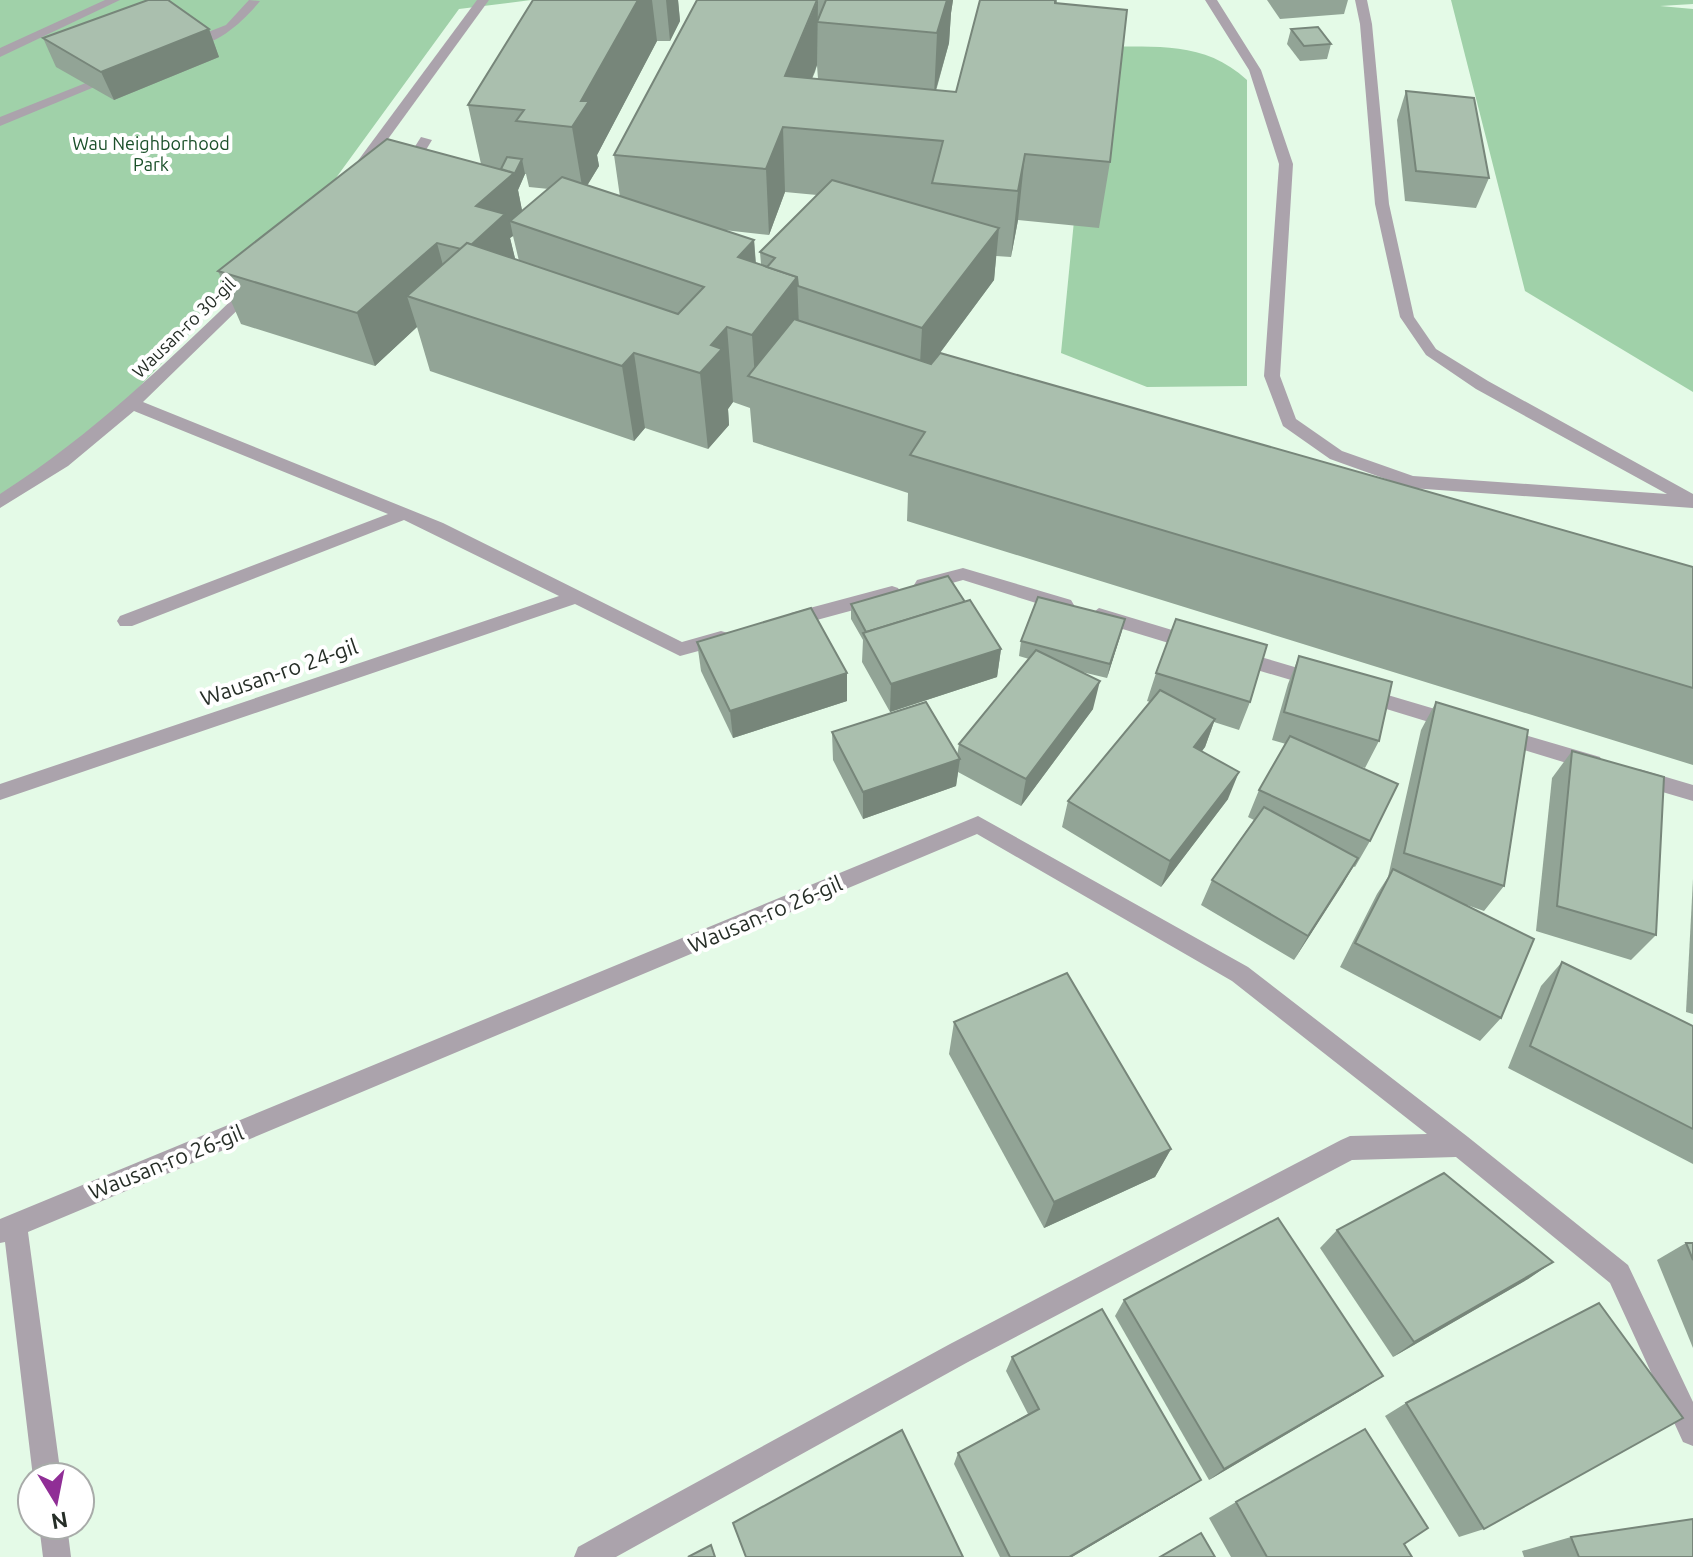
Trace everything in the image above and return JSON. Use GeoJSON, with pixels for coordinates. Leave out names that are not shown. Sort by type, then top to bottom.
{"type":"FeatureCollection","features":[{"type":"Feature","properties":{"kind":"street"},"geometry":{"type":"LineString","coordinates":[[0,53],[114,0]]}},
{"type":"Feature","properties":{"kind":"street"},"geometry":{"type":"LineString","coordinates":[[348,184],[483,0]]}},
{"type":"Feature","properties":{"kind":"street"},"geometry":{"type":"LineString","coordinates":[[1211,0],[1255,70],[1286,164],[1272,376],[1289,422],[1336,455],[1411,482],[1693,502]]}},
{"type":"Feature","properties":{"kind":"street"},"geometry":{"type":"LineString","coordinates":[[1361,0],[1366,24],[1382,204],[1407,317],[1431,352],[1482,385],[1693,502]]}},
{"type":"Feature","properties":{"kind":"street"},"geometry":{"type":"LineString","coordinates":[[170,52],[230,27],[254,1]]}},
{"type":"Feature","properties":{"kind":"street"},"geometry":{"type":"LineString","coordinates":[[0,122],[130,69]]}},
{"type":"Feature","properties":{"kind":"street"},"geometry":{"type":"LineString","coordinates":[[394,179],[404,175],[426,140]]}},
{"type":"Feature","properties":{"kind":"street","name":"Wausan-ro 30-gil"},"geometry":{"type":"LineString","coordinates":[[0,502],[62,462],[132,404],[264,276]]}},
{"type":"Feature","properties":{"kind":"street"},"geometry":{"type":"LineString","coordinates":[[132,404],[404,514],[680,649],[740,633]]}},
{"type":"Feature","properties":{"kind":"street"},"geometry":{"type":"LineString","coordinates":[[126,621],[404,514]]}},
{"type":"Feature","properties":{"kind":"street"},"geometry":{"type":"LineString","coordinates":[[769,625],[963,574],[1693,793]]}},
{"type":"Feature","properties":{"kind":"street","name":"Wausan-ro 24-gil"},"geometry":{"type":"LineString","coordinates":[[0,792],[574,598]]}},
{"type":"Feature","properties":{"kind":"street","name":"Wausan-ro 26-gil"},"geometry":{"type":"LineString","coordinates":[[44,1461],[7,1228],[978,824],[1240,974],[1460,1145],[1619,1274],[1693,1432]]}},
{"type":"Feature","properties":{"kind":"street"},"geometry":{"type":"LineString","coordinates":[[588,1557],[959,1353],[1350,1148],[1460,1145]]}},
{"type":"Feature","properties":{"kind":"green space","name":"Wau Neighborhood Park"},"geometry":{"type":"Polygon","coordinates":[[[0,0],[531,0],[459,9],[333,182],[126,401],[57,461],[0,495],[0,0]]]}},
{"type":"Feature","properties":{"kind":"green space"},"geometry":{"type":"Polygon","coordinates":[[[1451,0],[1693,0],[1693,4],[1660,6],[1693,9],[1693,392],[1525,291],[1451,0]]]}},
{"type":"Feature","properties":{"kind":"green space"},"geometry":{"type":"Polygon","coordinates":[[[1102,46],[1160,47],[1196,52],[1231,67],[1247,80],[1247,386],[1147,387],[1061,353],[1090,58],[1102,46]]]}},
{"type":"Feature","properties":{"kind":"building"},"geometry":{"type":"Polygon","coordinates":[[[148,0],[168,0],[209,29],[101,72],[43,38],[148,0]]]}},
{"type":"Feature","properties":{"kind":"building"},"geometry":{"type":"Polygon","coordinates":[[[533,0],[638,0],[581,101],[589,101],[572,127],[516,121],[524,110],[468,105],[533,0]]]}},
{"type":"Feature","properties":{"kind":"building"},"geometry":{"type":"Polygon","coordinates":[[[697,0],[817,0],[785,76],[956,92],[980,0],[1055,0],[1055,3],[1127,10],[1110,162],[1025,154],[1018,191],[932,183],[943,141],[783,127],[766,169],[614,155],[697,0]]]}},
{"type":"Feature","properties":{"kind":"building"},"geometry":{"type":"Polygon","coordinates":[[[826,0],[947,0],[937,33],[817,22],[826,0]]]}},
{"type":"Feature","properties":{"kind":"building"},"geometry":{"type":"Polygon","coordinates":[[[1318,27],[1331,44],[1304,46],[1291,29],[1318,27]]]}},
{"type":"Feature","properties":{"kind":"building"},"geometry":{"type":"Polygon","coordinates":[[[1406,91],[1474,98],[1489,178],[1416,171],[1406,91]]]}},
{"type":"Feature","properties":{"kind":"building"},"geometry":{"type":"Polygon","coordinates":[[[387,139],[514,173],[476,206],[505,214],[471,245],[467,243],[461,249],[437,243],[357,313],[218,271],[387,139]]]}},
{"type":"Feature","properties":{"kind":"building"},"geometry":{"type":"Polygon","coordinates":[[[507,157],[522,159],[514,175],[501,169],[507,157]]]}},
{"type":"Feature","properties":{"kind":"building"},"geometry":{"type":"Polygon","coordinates":[[[562,177],[754,240],[738,257],[797,277],[752,335],[727,327],[711,345],[722,349],[700,373],[634,353],[622,366],[407,296],[467,243],[678,314],[704,287],[510,221],[562,177]]]}},
{"type":"Feature","properties":{"kind":"building"},"geometry":{"type":"Polygon","coordinates":[[[832,180],[999,228],[922,328],[798,286],[797,277],[767,267],[775,258],[760,252],[832,180]]]}},
{"type":"Feature","properties":{"kind":"building"},"geometry":{"type":"Polygon","coordinates":[[[794,319],[931,364],[940,353],[1693,567],[1693,688],[910,455],[925,432],[748,376],[794,319]]]}},
{"type":"Feature","properties":{"kind":"building"},"geometry":{"type":"Polygon","coordinates":[[[948,576],[965,602],[866,632],[851,604],[948,576]]]}},
{"type":"Feature","properties":{"kind":"building"},"geometry":{"type":"Polygon","coordinates":[[[1038,597],[1125,619],[1110,664],[1021,641],[1038,597]]]}},
{"type":"Feature","properties":{"kind":"building"},"geometry":{"type":"Polygon","coordinates":[[[970,600],[1001,649],[891,684],[863,633],[970,600]]]}},
{"type":"Feature","properties":{"kind":"building"},"geometry":{"type":"Polygon","coordinates":[[[811,608],[847,673],[730,711],[697,642],[811,608]]]}},
{"type":"Feature","properties":{"kind":"building"},"geometry":{"type":"Polygon","coordinates":[[[1176,619],[1267,645],[1250,702],[1156,673],[1176,619]]]}},
{"type":"Feature","properties":{"kind":"building"},"geometry":{"type":"Polygon","coordinates":[[[1036,650],[1100,681],[1026,779],[959,744],[1036,650]]]}},
{"type":"Feature","properties":{"kind":"building"},"geometry":{"type":"Polygon","coordinates":[[[1299,656],[1392,682],[1379,741],[1284,712],[1299,656]]]}},
{"type":"Feature","properties":{"kind":"building"},"geometry":{"type":"Polygon","coordinates":[[[1160,690],[1215,719],[1194,747],[1239,772],[1170,861],[1068,801],[1160,690]]]}},
{"type":"Feature","properties":{"kind":"building"},"geometry":{"type":"Polygon","coordinates":[[[926,702],[960,759],[863,792],[832,732],[926,702]]]}},
{"type":"Feature","properties":{"kind":"building"},"geometry":{"type":"Polygon","coordinates":[[[1436,702],[1528,730],[1504,886],[1404,853],[1436,702]]]}},
{"type":"Feature","properties":{"kind":"building"},"geometry":{"type":"Polygon","coordinates":[[[1290,736],[1398,784],[1370,841],[1259,790],[1290,736]]]}},
{"type":"Feature","properties":{"kind":"building"},"geometry":{"type":"Polygon","coordinates":[[[1572,751],[1664,777],[1656,935],[1557,906],[1572,751]]]}},
{"type":"Feature","properties":{"kind":"building"},"geometry":{"type":"Polygon","coordinates":[[[1264,807],[1358,858],[1308,936],[1212,880],[1264,807]]]}},
{"type":"Feature","properties":{"kind":"building"},"geometry":{"type":"Polygon","coordinates":[[[1393,869],[1534,939],[1501,1018],[1355,943],[1393,869]]]}},
{"type":"Feature","properties":{"kind":"building"},"geometry":{"type":"Polygon","coordinates":[[[1562,962],[1693,1026],[1693,1129],[1530,1046],[1562,962]]]}},
{"type":"Feature","properties":{"kind":"building"},"geometry":{"type":"Polygon","coordinates":[[[1067,973],[1171,1149],[1054,1202],[954,1022],[1067,973]]]}},
{"type":"Feature","properties":{"kind":"building"},"geometry":{"type":"Polygon","coordinates":[[[1444,1173],[1553,1262],[1414,1342],[1337,1230],[1444,1173]]]}},
{"type":"Feature","properties":{"kind":"building"},"geometry":{"type":"Polygon","coordinates":[[[1278,1218],[1383,1376],[1224,1469],[1124,1300],[1278,1218]]]}},
{"type":"Feature","properties":{"kind":"building"},"geometry":{"type":"Polygon","coordinates":[[[1686,1243],[1693,1243],[1693,1260],[1686,1243]]]}},
{"type":"Feature","properties":{"kind":"building"},"geometry":{"type":"Polygon","coordinates":[[[1599,1303],[1683,1418],[1484,1529],[1406,1403],[1599,1303]]]}},
{"type":"Feature","properties":{"kind":"building"},"geometry":{"type":"Polygon","coordinates":[[[1102,1309],[1201,1480],[1069,1557],[1010,1557],[958,1453],[1039,1409],[1012,1357],[1102,1309]]]}},
{"type":"Feature","properties":{"kind":"building"},"geometry":{"type":"Polygon","coordinates":[[[1365,1429],[1428,1528],[1404,1544],[1412,1557],[1267,1557],[1236,1502],[1365,1429]]]}},
{"type":"Feature","properties":{"kind":"building"},"geometry":{"type":"Polygon","coordinates":[[[902,1430],[963,1557],[746,1557],[733,1523],[902,1430]]]}},
{"type":"Feature","properties":{"kind":"building"},"geometry":{"type":"Polygon","coordinates":[[[1693,1519],[1693,1557],[1579,1557],[1571,1537],[1693,1519]]]}},
{"type":"Feature","properties":{"kind":"building"},"geometry":{"type":"Polygon","coordinates":[[[1201,1533],[1215,1557],[1160,1557],[1201,1533]]]}},
{"type":"Feature","properties":{"kind":"building"},"geometry":{"type":"Polygon","coordinates":[[[711,1545],[715,1557],[688,1557],[711,1545]]]}}]}
